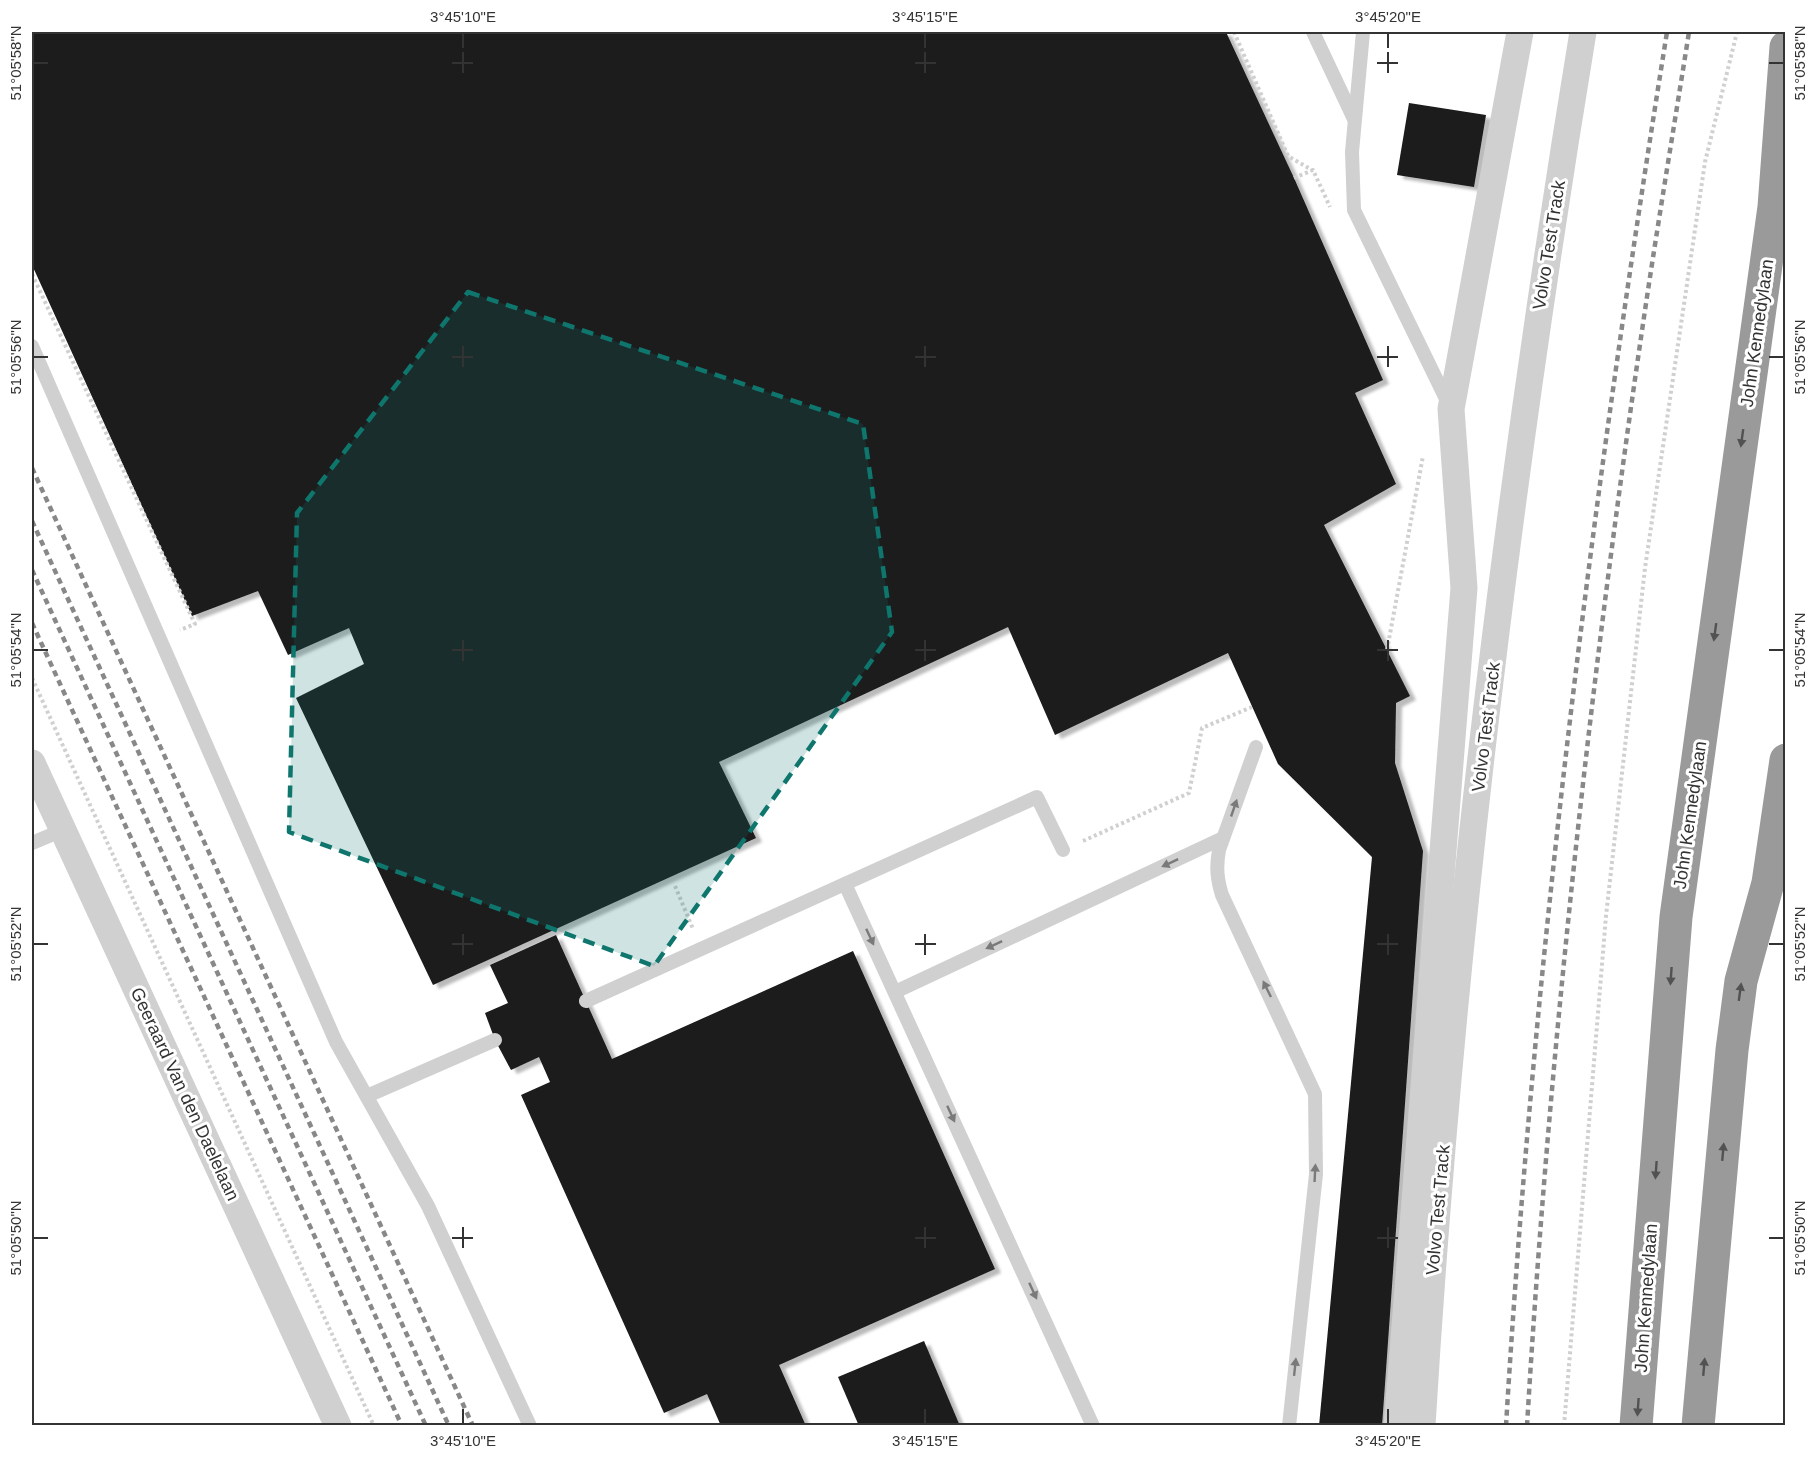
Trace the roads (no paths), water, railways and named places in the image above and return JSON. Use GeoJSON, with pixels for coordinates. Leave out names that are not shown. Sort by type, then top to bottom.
{"type":"FeatureCollection","features":[{"type":"Feature","properties":{"kind":"highway","name":"John Kennedylaan"},"geometry":{"type":"LineString","coordinates":[[1774,207],[1785,46]]}},
{"type":"Feature","properties":{"kind":"highway","name":"John Kennedylaan"},"geometry":{"type":"LineString","coordinates":[[1636,1425],[1676,918],[1774,207],[1785,146]]}},
{"type":"Feature","properties":{"kind":"highway"},"geometry":{"type":"LineString","coordinates":[[1698,1425],[1732,1050],[1741,981],[1768,883],[1785,760]]}},
{"type":"Feature","properties":{"kind":"street","name":"Volvo Test Track"},"geometry":{"type":"LineString","coordinates":[[1397,1425],[1464,588],[1451,409],[1520,32]]}},
{"type":"Feature","properties":{"kind":"street","name":"Volvo Test Track"},"geometry":{"type":"LineString","coordinates":[[1422,1425],[1444,1134],[1477,804],[1521,436],[1551,226],[1583,32]]}},
{"type":"Feature","properties":{"kind":"street","name":"Geeraard Van den Daelelaan"},"geometry":{"type":"LineString","coordinates":[[32,763],[338,1425]]}},
{"type":"Feature","properties":{"kind":"lane"},"geometry":{"type":"LineString","coordinates":[[1313,32],[1355,121]]}},
{"type":"Feature","properties":{"kind":"lane"},"geometry":{"type":"LineString","coordinates":[[1363,32],[1352,152],[1354,210],[1451,409]]}},
{"type":"Feature","properties":{"kind":"lane"},"geometry":{"type":"LineString","coordinates":[[32,346],[336,1042],[428,1206],[530,1425]]}},
{"type":"Feature","properties":{"kind":"lane"},"geometry":{"type":"LineString","coordinates":[[1256,747],[1223,838],[1216,868],[1222,895],[1315,1094],[1316,1174],[1289,1425]]}},
{"type":"Feature","properties":{"kind":"lane"},"geometry":{"type":"LineString","coordinates":[[586,1001],[1037,797],[1063,850]]}},
{"type":"Feature","properties":{"kind":"lane"},"geometry":{"type":"LineString","coordinates":[[32,843],[63,830]]}},
{"type":"Feature","properties":{"kind":"lane"},"geometry":{"type":"LineString","coordinates":[[895,992],[1223,838]]}},
{"type":"Feature","properties":{"kind":"lane"},"geometry":{"type":"LineString","coordinates":[[845,884],[1094,1425]]}},
{"type":"Feature","properties":{"kind":"lane"},"geometry":{"type":"LineString","coordinates":[[367,1096],[495,1040]]}},
{"type":"Feature","properties":{"kind":"railway"},"geometry":{"type":"LineString","coordinates":[[1506,1426],[1533,1076],[1569,726],[1615,378],[1667,32]]}},
{"type":"Feature","properties":{"kind":"railway"},"geometry":{"type":"LineString","coordinates":[[1527,1426],[1559,1009],[1589,731],[1624,455],[1689,32]]}},
{"type":"Feature","properties":{"kind":"railway"},"geometry":{"type":"LineString","coordinates":[[32,468],[473,1426]]}},
{"type":"Feature","properties":{"kind":"railway"},"geometry":{"type":"LineString","coordinates":[[32,521],[449,1426]]}},
{"type":"Feature","properties":{"kind":"railway"},"geometry":{"type":"LineString","coordinates":[[32,570],[426,1426]]}},
{"type":"Feature","properties":{"kind":"railway"},"geometry":{"type":"LineString","coordinates":[[32,623],[402,1426]]}}]}
